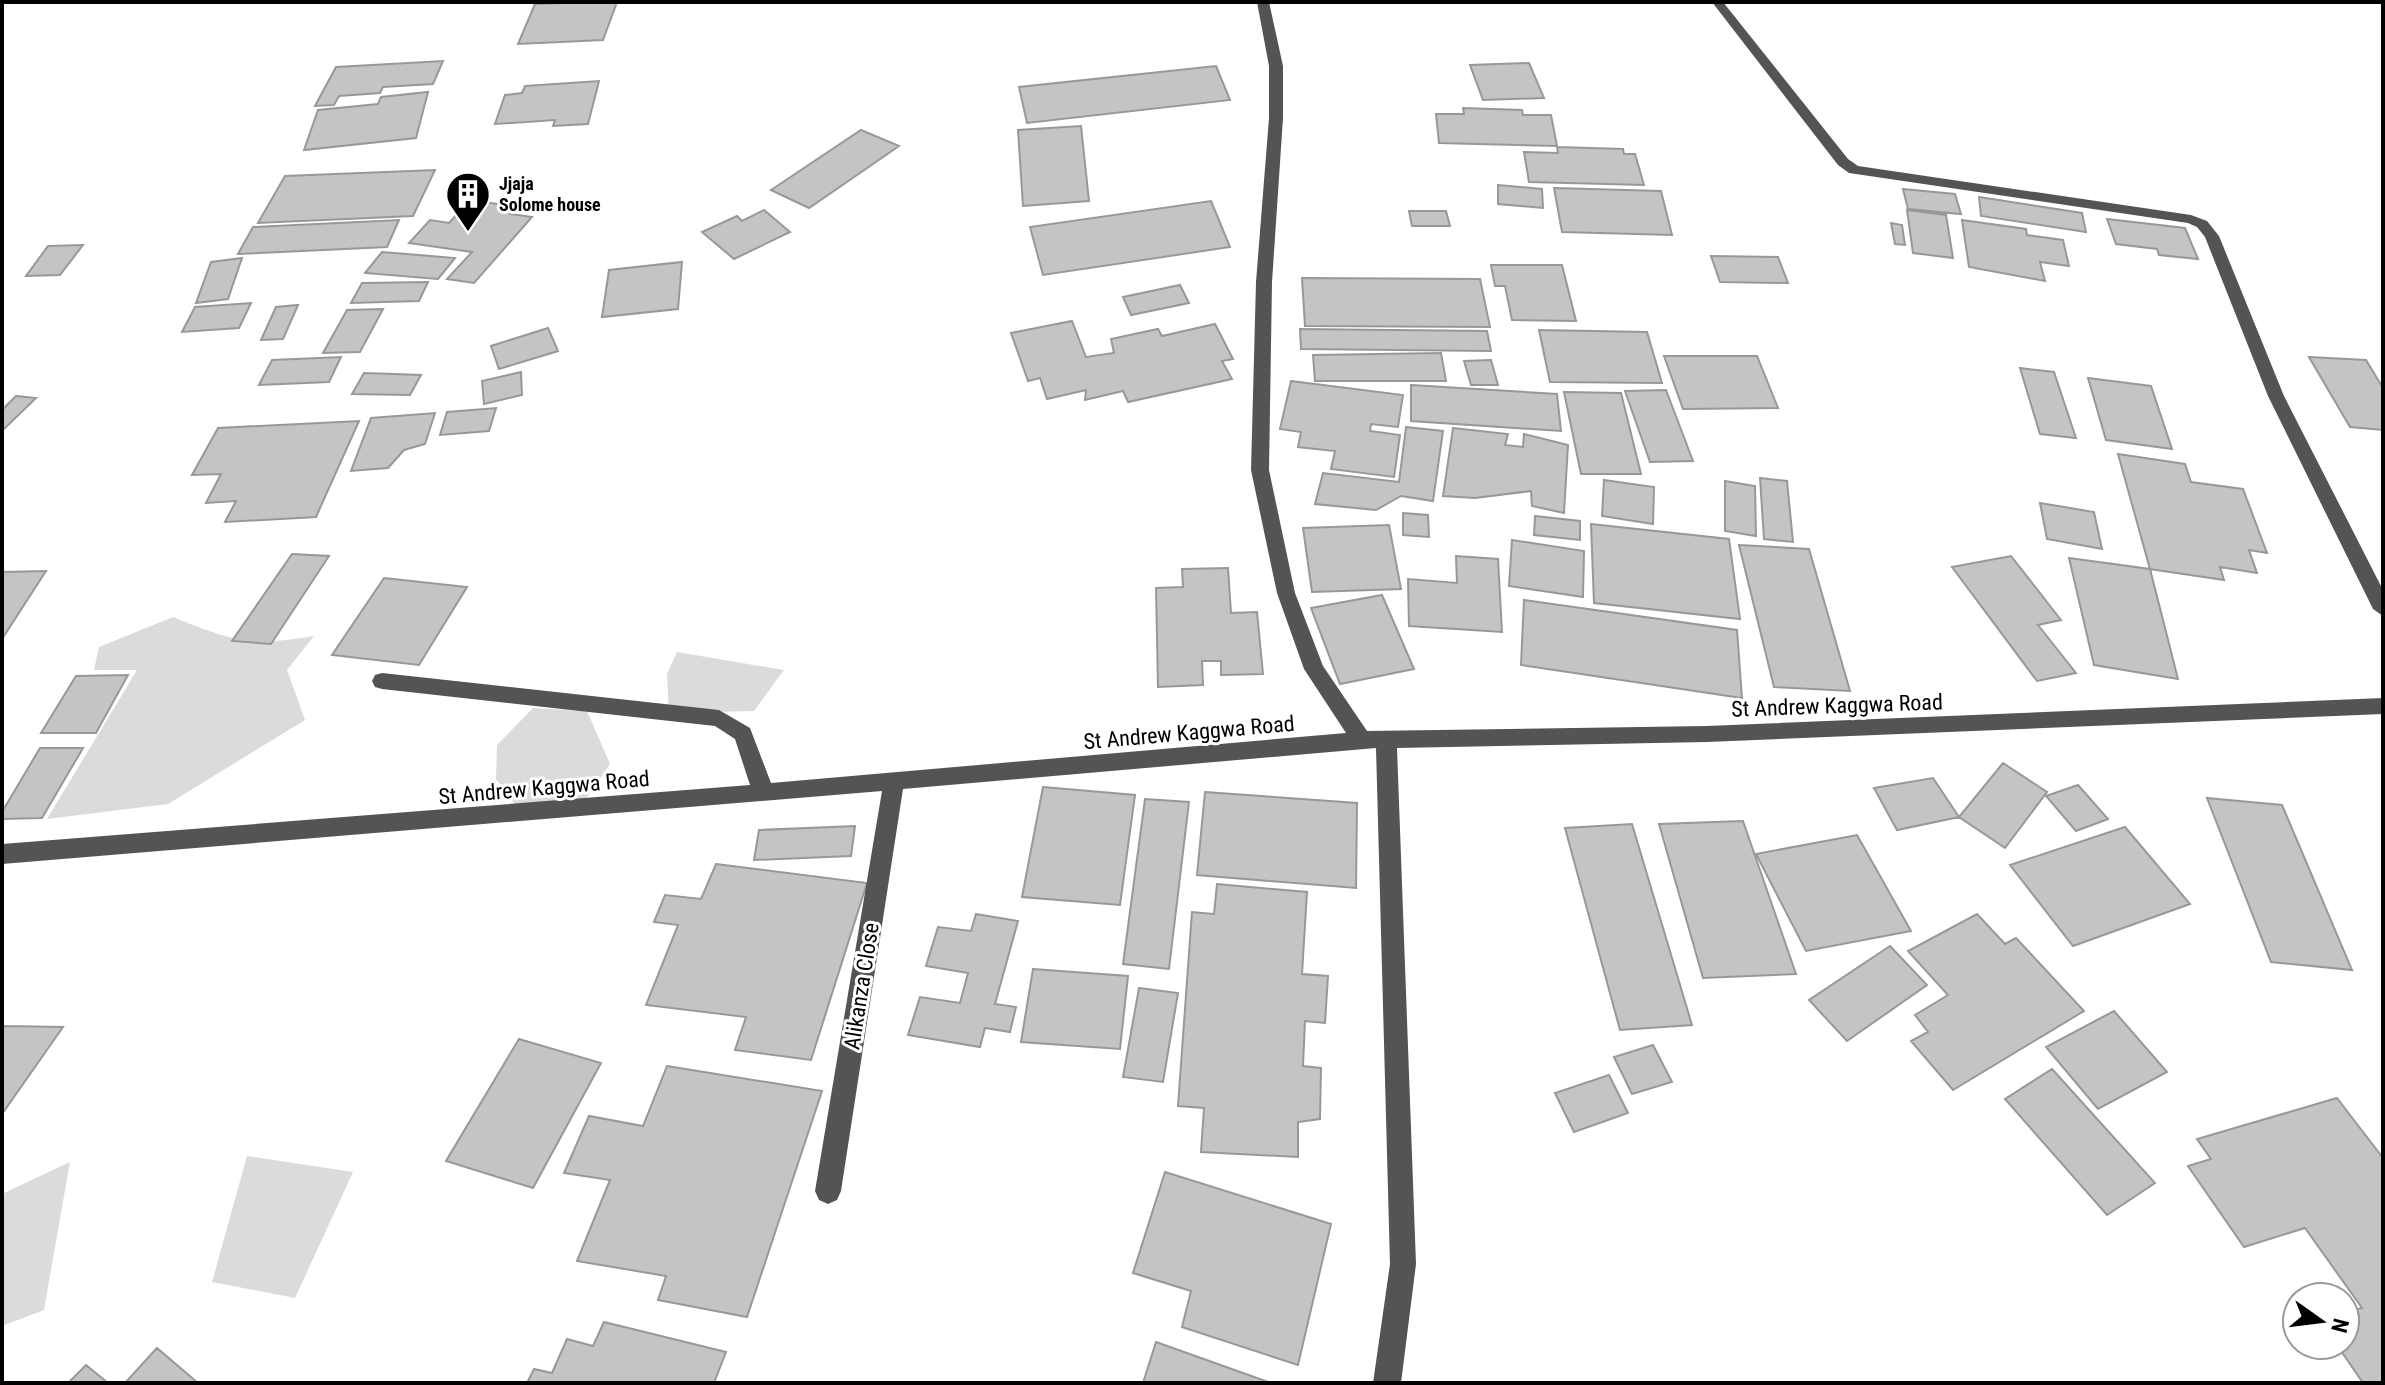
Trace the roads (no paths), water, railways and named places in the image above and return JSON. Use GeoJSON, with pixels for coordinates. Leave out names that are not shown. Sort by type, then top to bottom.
{"type":"FeatureCollection","features":[{"type":"Feature","properties":{"kind":"street"},"geometry":{"type":"LineString","coordinates":[[1263,2],[1276,66],[1276,118],[1264,282],[1260,470],[1286,593],[1314,669],[1362,740]]}},
{"type":"Feature","properties":{"kind":"street"},"geometry":{"type":"LineString","coordinates":[[1717,3],[1843,162],[1854,170],[2191,219],[2202,224],[2212,236],[2276,396],[2383,609]]}},
{"type":"Feature","properties":{"kind":"street"},"geometry":{"type":"LineString","coordinates":[[382,681],[719,718],[743,734],[764,793]]}},
{"type":"Feature","properties":{"kind":"street","name":"St Andrew Kaggwa Road"},"geometry":{"type":"LineString","coordinates":[[2,854],[764,793],[1362,740],[1707,734],[2383,706]]}},
{"type":"Feature","properties":{"kind":"street"},"geometry":{"type":"LineString","coordinates":[[1386,740],[1403,1264],[1387,1383]]}},
{"type":"Feature","properties":{"kind":"street","name":"Alikanza Close"},"geometry":{"type":"LineString","coordinates":[[828,1191],[894,782]]}},
{"type":"Feature","properties":{"kind":"place","name":"Jjaja Solome house"},"geometry":{"type":"Point","coordinates":[468,233]}}]}
